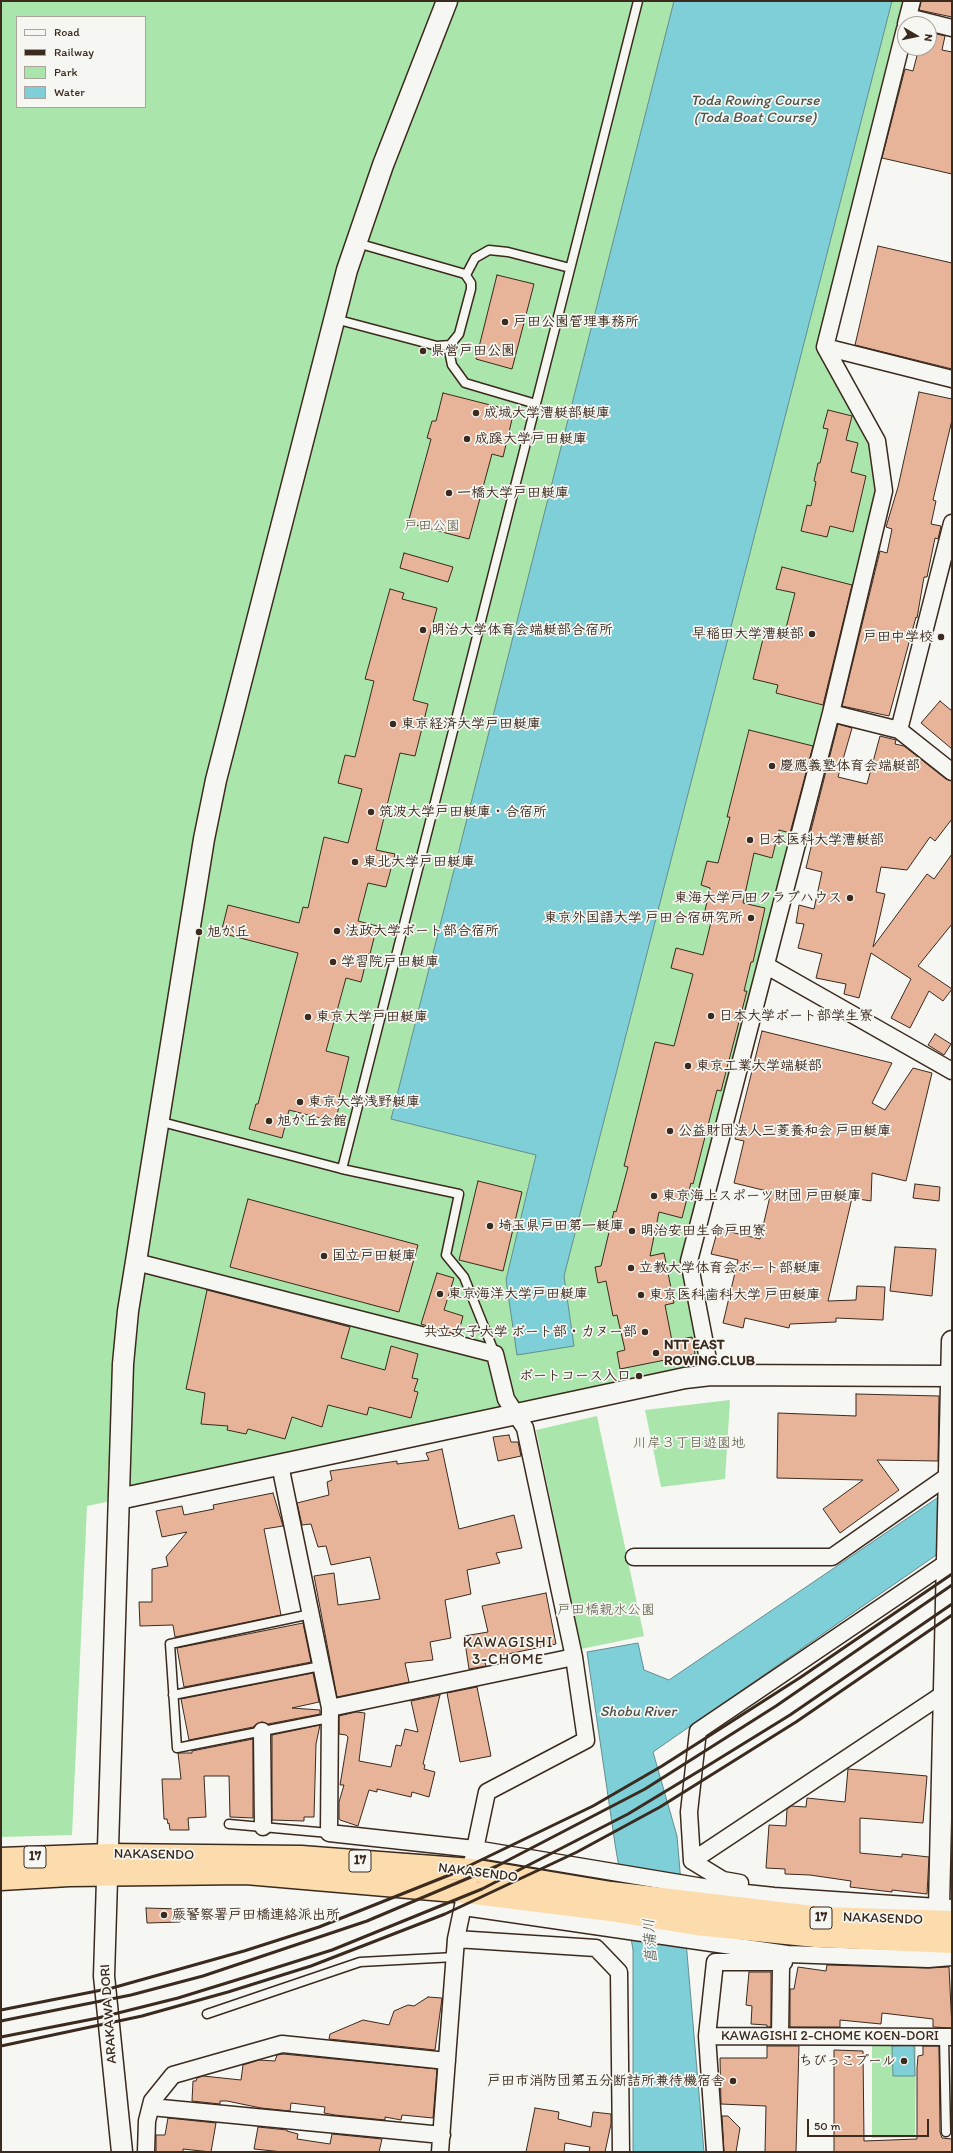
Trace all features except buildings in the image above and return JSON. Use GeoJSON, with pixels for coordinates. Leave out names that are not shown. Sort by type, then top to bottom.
{"type":"FeatureCollection","features":[{"type":"Feature","properties":{"kind":"highway","name":"NAKASENDO"},"geometry":{"type":"LineString","coordinates":[[1,1858],[69,1865],[107,1865],[301,1856],[472,1870],[611,1910]]}},
{"type":"Feature","properties":{"kind":"highway","name":"NAKASENDO"},"geometry":{"type":"LineString","coordinates":[[1,1879],[69,1865]]}},
{"type":"Feature","properties":{"kind":"highway","name":"NAKASENDO"},"geometry":{"type":"LineString","coordinates":[[107,1865],[246,1873],[465,1900],[611,1910],[695,1904],[821,1918],[948,1912]]}},
{"type":"Feature","properties":{"kind":"highway","name":"NAKASENDO"},"geometry":{"type":"LineString","coordinates":[[695,1904],[816,1936],[952,1942]]}},
{"type":"Feature","properties":{"kind":"street","name":"ARAKAWA DORI"},"geometry":{"type":"LineString","coordinates":[[122,2152],[104,1976],[123,1364],[128,1311],[204,839],[216,780],[334,319],[356,243],[383,165],[447,1]]}},
{"type":"Feature","properties":{"kind":"street"},"geometry":{"type":"LineString","coordinates":[[908,16],[912,1]]}},
{"type":"Feature","properties":{"kind":"street"},"geometry":{"type":"LineString","coordinates":[[937,26],[952,28]]}},
{"type":"Feature","properties":{"kind":"street"},"geometry":{"type":"LineString","coordinates":[[711,1375],[689,1261],[831,713],[884,491],[877,441],[825,347],[898,56]]}},
{"type":"Feature","properties":{"kind":"street"},"geometry":{"type":"LineString","coordinates":[[825,347],[952,379]]}},
{"type":"Feature","properties":{"kind":"street"},"geometry":{"type":"LineString","coordinates":[[900,730],[952,523]]}},
{"type":"Feature","properties":{"kind":"street"},"geometry":{"type":"LineString","coordinates":[[831,713],[900,730],[952,772]]}},
{"type":"Feature","properties":{"kind":"street"},"geometry":{"type":"LineString","coordinates":[[766,966],[952,1071]]}},
{"type":"Feature","properties":{"kind":"street"},"geometry":{"type":"LineString","coordinates":[[136,1262],[495,1354],[506,1399],[525,1428],[574,1657],[586,1740],[487,1792],[472,1870],[456,1939],[440,2152]]}},
{"type":"Feature","properties":{"kind":"street"},"geometry":{"type":"LineString","coordinates":[[280,1465],[311,1614],[329,1713],[329,1832],[475,1849],[587,1868],[695,1904],[774,1896],[948,1912],[948,1692],[952,1341]]}},
{"type":"Feature","properties":{"kind":"street"},"geometry":{"type":"LineString","coordinates":[[119,1499],[685,1378],[711,1375],[952,1376]]}},
{"type":"Feature","properties":{"kind":"street"},"geometry":{"type":"LineString","coordinates":[[634,1557],[832,1557],[950,1475]]}},
{"type":"Feature","properties":{"kind":"street"},"geometry":{"type":"LineString","coordinates":[[692,1861],[689,1812],[698,1731],[949,1560]]}},
{"type":"Feature","properties":{"kind":"street"},"geometry":{"type":"LineString","coordinates":[[329,1713],[574,1657]]}},
{"type":"Feature","properties":{"kind":"street"},"geometry":{"type":"LineString","coordinates":[[692,1861],[948,1692]]}},
{"type":"Feature","properties":{"kind":"street"},"geometry":{"type":"LineString","coordinates":[[262,1731],[263,1826]]}},
{"type":"Feature","properties":{"kind":"street"},"geometry":{"type":"LineString","coordinates":[[692,1861],[723,1880],[747,1884],[774,1896]]}},
{"type":"Feature","properties":{"kind":"street"},"geometry":{"type":"LineString","coordinates":[[611,1910],[711,1942],[785,1958]]}},
{"type":"Feature","properties":{"kind":"street"},"geometry":{"type":"LineString","coordinates":[[456,1939],[596,1948],[619,1972],[622,2152]]}},
{"type":"Feature","properties":{"kind":"street"},"geometry":{"type":"LineString","coordinates":[[715,2152],[707,2036],[715,1962],[785,1958],[928,1959],[952,1957]]}},
{"type":"Feature","properties":{"kind":"street"},"geometry":{"type":"LineString","coordinates":[[780,2036],[782,1967],[785,1958]]}},
{"type":"Feature","properties":{"kind":"street","name":"KAWAGISHI 2-CHOME KOEN-DORI"},"geometry":{"type":"LineString","coordinates":[[707,2036],[948,2037]]}},
{"type":"Feature","properties":{"kind":"street"},"geometry":{"type":"LineString","coordinates":[[146,2152],[147,2121],[152,2101],[173,2075],[282,2044],[447,2061]]}},
{"type":"Feature","properties":{"kind":"street"},"geometry":{"type":"LineString","coordinates":[[151,2107],[442,2135]]}},
{"type":"Feature","properties":{"kind":"lane"},"geometry":{"type":"LineString","coordinates":[[342,1169],[638,1]]}},
{"type":"Feature","properties":{"kind":"lane"},"geometry":{"type":"LineString","coordinates":[[334,319],[437,346],[448,346],[456,341],[459,334],[471,289],[471,283],[466,275],[459,271],[356,243]]}},
{"type":"Feature","properties":{"kind":"lane"},"geometry":{"type":"LineString","coordinates":[[466,275],[475,258],[489,250],[508,252],[570,268]]}},
{"type":"Feature","properties":{"kind":"lane"},"geometry":{"type":"LineString","coordinates":[[448,346],[452,365],[465,383],[536,404]]}},
{"type":"Feature","properties":{"kind":"lane"},"geometry":{"type":"LineString","coordinates":[[158,1121],[342,1169],[459,1194],[446,1255],[464,1277],[495,1354]]}},
{"type":"Feature","properties":{"kind":"lane"},"geometry":{"type":"LineString","coordinates":[[311,1614],[170,1644],[177,1748],[262,1731],[329,1713]]}},
{"type":"Feature","properties":{"kind":"lane"},"geometry":{"type":"LineString","coordinates":[[173,1695],[321,1666]]}},
{"type":"Feature","properties":{"kind":"lane"},"geometry":{"type":"LineString","coordinates":[[229,1824],[329,1832]]}},
{"type":"Feature","properties":{"kind":"lane"},"geometry":{"type":"LineString","coordinates":[[207,2014],[360,1962],[455,1957]]}},
{"type":"Feature","properties":{"kind":"lane"},"geometry":{"type":"LineString","coordinates":[[946,2132],[948,2037]]}},
{"type":"Feature","properties":{"kind":"green space","name":"戸田公園"},"geometry":{"type":"Polygon","coordinates":[[[1,1],[912,1],[908,16],[897,16],[898,56],[825,347],[877,441],[881,504],[689,1261],[711,1375],[87,1506],[72,1835],[1,1837],[1,1]]]}},
{"type":"Feature","properties":{"kind":"green space","name":"川岸３丁目遊園地"},"geometry":{"type":"Polygon","coordinates":[[[730,1400],[725,1479],[661,1487],[645,1410],[730,1400]]]}},
{"type":"Feature","properties":{"kind":"green space","name":"戸田橋親水公園"},"geometry":{"type":"Polygon","coordinates":[[[597,1416],[644,1636],[581,1649],[536,1430],[597,1416]]]}},
{"type":"Feature","properties":{"kind":"green space"},"geometry":{"type":"Polygon","coordinates":[[[872,2043],[916,2043],[915,2137],[872,2138],[872,2043]]]}},
{"type":"Feature","properties":{"kind":"water","name":"Toda Rowing Course (Toda Boat Course)"},"geometry":{"type":"Polygon","coordinates":[[[674,1],[892,1],[564,1276],[574,1346],[517,1355],[506,1280],[536,1155],[391,1119],[674,1]]]}},
{"type":"Feature","properties":{"kind":"water","name":"Shobu River"},"geometry":{"type":"Polygon","coordinates":[[[952,1488],[952,1544],[653,1752],[677,1836],[704,2152],[633,2152],[633,1950],[615,1844],[587,1652],[638,1643],[644,1670],[669,1680],[952,1488]]]}},
{"type":"Feature","properties":{"kind":"water","name":"ちびっこプール"},"geometry":{"type":"Polygon","coordinates":[[[914,2045],[915,2076],[893,2076],[892,2046],[914,2045]]]}},
{"type":"Feature","properties":{"kind":"railway"},"geometry":{"type":"LineString","coordinates":[[1,2010],[112,1988],[244,1951],[319,1927],[452,1874],[593,1806],[662,1766],[801,1677],[952,1574]]}},
{"type":"Feature","properties":{"kind":"railway"},"geometry":{"type":"LineString","coordinates":[[1,2021],[131,1995],[203,1976],[367,1921],[497,1866],[645,1789],[776,1706],[952,1585]]}},
{"type":"Feature","properties":{"kind":"railway"},"geometry":{"type":"LineString","coordinates":[[1,2037],[98,2018],[178,1998],[332,1950],[482,1889],[628,1814],[704,1768],[790,1715],[952,1604]]}},
{"type":"Feature","properties":{"kind":"railway"},"geometry":{"type":"LineString","coordinates":[[1,2046],[142,2016],[228,1992],[311,1966],[445,1914],[577,1852],[660,1807],[796,1722],[952,1615]]}},
{"type":"Feature","properties":{"kind":"place","name":"戸田公園管理事務所"},"geometry":{"type":"Point","coordinates":[505,322]}},
{"type":"Feature","properties":{"kind":"place","name":"県営戸田公園"},"geometry":{"type":"Point","coordinates":[423,351]}},
{"type":"Feature","properties":{"kind":"place","name":"成城大学漕艇部艇庫"},"geometry":{"type":"Point","coordinates":[476,413]}},
{"type":"Feature","properties":{"kind":"place","name":"成蹊大学戸田艇庫"},"geometry":{"type":"Point","coordinates":[467,439]}},
{"type":"Feature","properties":{"kind":"place","name":"一橋大学戸田艇庫"},"geometry":{"type":"Point","coordinates":[449,493]}},
{"type":"Feature","properties":{"kind":"place","name":"明治大学体育会端艇部合宿所"},"geometry":{"type":"Point","coordinates":[423,630]}},
{"type":"Feature","properties":{"kind":"place","name":"早稲田大学漕艇部"},"geometry":{"type":"Point","coordinates":[812,634]}},
{"type":"Feature","properties":{"kind":"place","name":"戸田中学校"},"geometry":{"type":"Point","coordinates":[941,637]}},
{"type":"Feature","properties":{"kind":"place","name":"東京経済大学戸田艇庫"},"geometry":{"type":"Point","coordinates":[393,724]}},
{"type":"Feature","properties":{"kind":"place","name":"慶應義塾体育会端艇部"},"geometry":{"type":"Point","coordinates":[772,766]}},
{"type":"Feature","properties":{"kind":"place","name":"筑波大学戸田艇庫・合宿所"},"geometry":{"type":"Point","coordinates":[371,812]}},
{"type":"Feature","properties":{"kind":"place","name":"日本医科大学漕艇部"},"geometry":{"type":"Point","coordinates":[750,840]}},
{"type":"Feature","properties":{"kind":"place","name":"東北大学戸田艇庫"},"geometry":{"type":"Point","coordinates":[355,862]}},
{"type":"Feature","properties":{"kind":"place","name":"東海大学戸田クラブハウス"},"geometry":{"type":"Point","coordinates":[850,898]}},
{"type":"Feature","properties":{"kind":"place","name":"東京外国語大学 戸田合宿研究所"},"geometry":{"type":"Point","coordinates":[751,918]}},
{"type":"Feature","properties":{"kind":"place","name":"法政大学ボート部合宿所"},"geometry":{"type":"Point","coordinates":[337,931]}},
{"type":"Feature","properties":{"kind":"place","name":"旭が丘"},"geometry":{"type":"Point","coordinates":[199,932]}},
{"type":"Feature","properties":{"kind":"place","name":"学習院戸田艇庫"},"geometry":{"type":"Point","coordinates":[333,962]}},
{"type":"Feature","properties":{"kind":"place","name":"日本大学ボート部学生寮"},"geometry":{"type":"Point","coordinates":[711,1016]}},
{"type":"Feature","properties":{"kind":"place","name":"東京大学戸田艇庫"},"geometry":{"type":"Point","coordinates":[308,1017]}},
{"type":"Feature","properties":{"kind":"place","name":"東京工業大学端艇部"},"geometry":{"type":"Point","coordinates":[688,1066]}},
{"type":"Feature","properties":{"kind":"place","name":"東京大学浅野艇庫"},"geometry":{"type":"Point","coordinates":[300,1102]}},
{"type":"Feature","properties":{"kind":"place","name":"旭が丘会館"},"geometry":{"type":"Point","coordinates":[269,1121]}},
{"type":"Feature","properties":{"kind":"place","name":"公益財団法人三菱養和会 戸田艇庫"},"geometry":{"type":"Point","coordinates":[670,1131]}},
{"type":"Feature","properties":{"kind":"place","name":"東京海上スポーツ財団 戸田艇庫"},"geometry":{"type":"Point","coordinates":[654,1196]}},
{"type":"Feature","properties":{"kind":"place","name":"埼玉県戸田第一艇庫"},"geometry":{"type":"Point","coordinates":[490,1226]}},
{"type":"Feature","properties":{"kind":"place","name":"明治安田生命戸田寮"},"geometry":{"type":"Point","coordinates":[632,1231]}},
{"type":"Feature","properties":{"kind":"place","name":"国立戸田艇庫"},"geometry":{"type":"Point","coordinates":[324,1256]}},
{"type":"Feature","properties":{"kind":"place","name":"立教大学体育会ボート部艇庫"},"geometry":{"type":"Point","coordinates":[631,1268]}},
{"type":"Feature","properties":{"kind":"place","name":"東京海洋大学戸田艇庫"},"geometry":{"type":"Point","coordinates":[440,1294]}},
{"type":"Feature","properties":{"kind":"place","name":"東京医科歯科大学 戸田艇庫"},"geometry":{"type":"Point","coordinates":[641,1295]}},
{"type":"Feature","properties":{"kind":"place","name":"共立女子大学 ボート部・カヌー部"},"geometry":{"type":"Point","coordinates":[645,1332]}},
{"type":"Feature","properties":{"kind":"place","name":"NTT EAST ROWING CLUB"},"geometry":{"type":"Point","coordinates":[656,1353]}},
{"type":"Feature","properties":{"kind":"place","name":"ボートコース入口"},"geometry":{"type":"Point","coordinates":[639,1376]}},
{"type":"Feature","properties":{"kind":"place","name":"蕨警察署戸田橋連絡派出所"},"geometry":{"type":"Point","coordinates":[164,1915]}},
{"type":"Feature","properties":{"kind":"place","name":"ちびっこプール"},"geometry":{"type":"Point","coordinates":[904,2061]}},
{"type":"Feature","properties":{"kind":"place","name":"戸田市消防団第五分断詰所兼待機宿舎"},"geometry":{"type":"Point","coordinates":[733,2081]}},
{"type":"Feature","properties":{"kind":"district","name":"KAWAGISHI 3-CHOME"},"geometry":{"type":"Point","coordinates":[508,1652]}},
{"type":"Feature","properties":{"kind":"water label","name":"菖蒲川"},"geometry":{"type":"Point","coordinates":[651,1941]}}]}
